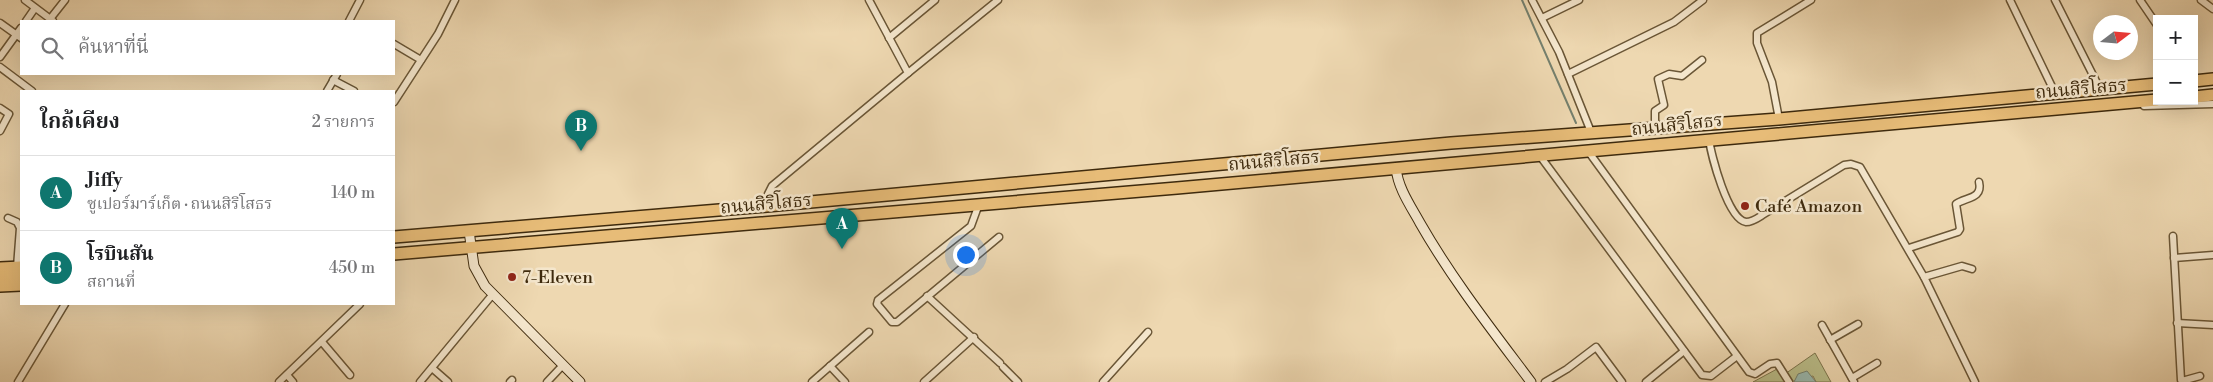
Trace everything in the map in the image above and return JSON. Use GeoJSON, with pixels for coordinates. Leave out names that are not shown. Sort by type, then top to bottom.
{"type":"FeatureCollection","features":[{"type":"Feature","properties":{"kind":"highway"},"geometry":{"type":"LineString","coordinates":[[2198,81],[2213,79]]}},
{"type":"Feature","properties":{"kind":"highway","name":"ถนนสิริโสธร"},"geometry":{"type":"LineString","coordinates":[[395,237],[767,206],[1591,132],[1779,119],[2153,84]]}},
{"type":"Feature","properties":{"kind":"highway"},"geometry":{"type":"LineString","coordinates":[[2198,97],[2213,95]]}},
{"type":"Feature","properties":{"kind":"highway","name":"ถนนสิริโสธร"},"geometry":{"type":"LineString","coordinates":[[395,254],[1588,152],[1709,139],[2153,100]]}},
{"type":"Feature","properties":{"kind":"highway"},"geometry":{"type":"LineString","coordinates":[[1248,162],[1250,180]]}},
{"type":"Feature","properties":{"kind":"highway"},"geometry":{"type":"LineString","coordinates":[[0,268],[20,270]]}},
{"type":"Feature","properties":{"kind":"highway"},"geometry":{"type":"LineString","coordinates":[[0,278],[20,270]]}},
{"type":"Feature","properties":{"kind":"highway"},"geometry":{"type":"LineString","coordinates":[[0,286],[20,285]]}},
{"type":"Feature","properties":{"kind":"street"},"geometry":{"type":"LineString","coordinates":[[25,0],[52,20],[65,0]]}},
{"type":"Feature","properties":{"kind":"street"},"geometry":{"type":"LineString","coordinates":[[350,20],[360,0]]}},
{"type":"Feature","properties":{"kind":"street"},"geometry":{"type":"LineString","coordinates":[[395,100],[421,60],[455,0]]}},
{"type":"Feature","properties":{"kind":"street"},"geometry":{"type":"LineString","coordinates":[[869,0],[908,73]]}},
{"type":"Feature","properties":{"kind":"street"},"geometry":{"type":"LineString","coordinates":[[890,38],[935,0]]}},
{"type":"Feature","properties":{"kind":"street"},"geometry":{"type":"LineString","coordinates":[[767,206],[769,190],[772,186],[998,0]]}},
{"type":"Feature","properties":{"kind":"street"},"geometry":{"type":"LineString","coordinates":[[1532,0],[1568,74],[1591,132]]}},
{"type":"Feature","properties":{"kind":"street"},"geometry":{"type":"LineString","coordinates":[[1542,18],[1579,0]]}},
{"type":"Feature","properties":{"kind":"street"},"geometry":{"type":"LineString","coordinates":[[1568,74],[1674,22],[1703,0]]}},
{"type":"Feature","properties":{"kind":"street"},"geometry":{"type":"LineString","coordinates":[[1779,119],[1772,82],[1757,43],[1757,33],[1810,0]]}},
{"type":"Feature","properties":{"kind":"street"},"geometry":{"type":"LineString","coordinates":[[2010,0],[2055,93]]}},
{"type":"Feature","properties":{"kind":"street"},"geometry":{"type":"LineString","coordinates":[[2056,0],[2100,89]]}},
{"type":"Feature","properties":{"kind":"street"},"geometry":{"type":"LineString","coordinates":[[2140,0],[2153,19]]}},
{"type":"Feature","properties":{"kind":"street"},"geometry":{"type":"LineString","coordinates":[[2201,0],[2213,8]]}},
{"type":"Feature","properties":{"kind":"street"},"geometry":{"type":"LineString","coordinates":[[27,20],[36,8]]}},
{"type":"Feature","properties":{"kind":"street"},"geometry":{"type":"LineString","coordinates":[[0,23],[19,36],[0,57]]}},
{"type":"Feature","properties":{"kind":"street"},"geometry":{"type":"LineString","coordinates":[[395,45],[421,60]]}},
{"type":"Feature","properties":{"kind":"street"},"geometry":{"type":"LineString","coordinates":[[1655,127],[1655,110],[1664,105],[1657,84],[1658,79],[1668,74],[1682,76],[1702,60]]}},
{"type":"Feature","properties":{"kind":"street"},"geometry":{"type":"LineString","coordinates":[[0,67],[31,90]]}},
{"type":"Feature","properties":{"kind":"street"},"geometry":{"type":"LineString","coordinates":[[327,90],[335,77],[353,90]]}},
{"type":"Feature","properties":{"kind":"street"},"geometry":{"type":"LineString","coordinates":[[2116,103],[2134,107],[2213,104]]}},
{"type":"Feature","properties":{"kind":"street"},"geometry":{"type":"LineString","coordinates":[[0,108],[9,114],[0,131]]}},
{"type":"Feature","properties":{"kind":"street"},"geometry":{"type":"LineString","coordinates":[[1709,139],[1712,158],[1730,203],[1738,218],[1744,222],[1758,218],[1844,165],[1851,164],[1860,167],[1909,248],[1974,382]]}},
{"type":"Feature","properties":{"kind":"street"},"geometry":{"type":"LineString","coordinates":[[1588,152],[1751,374],[1755,374],[1770,364],[1777,363],[1789,382]]}},
{"type":"Feature","properties":{"kind":"street"},"geometry":{"type":"LineString","coordinates":[[1540,156],[1702,375],[1707,378],[1711,376],[1737,356]]}},
{"type":"Feature","properties":{"kind":"street"},"geometry":{"type":"LineString","coordinates":[[1396,168],[1397,181],[1434,248],[1531,382]]}},
{"type":"Feature","properties":{"kind":"street"},"geometry":{"type":"LineString","coordinates":[[1909,248],[1958,232],[1960,229],[1956,204],[1978,194],[1980,182]]}},
{"type":"Feature","properties":{"kind":"street"},"geometry":{"type":"LineString","coordinates":[[978,204],[972,226],[878,300],[877,304],[895,322],[999,237]]}},
{"type":"Feature","properties":{"kind":"street"},"geometry":{"type":"LineString","coordinates":[[8,218],[17,222],[20,228],[20,270]]}},
{"type":"Feature","properties":{"kind":"street"},"geometry":{"type":"LineString","coordinates":[[469,230],[470,247],[478,276],[493,294],[580,382]]}},
{"type":"Feature","properties":{"kind":"street"},"geometry":{"type":"LineString","coordinates":[[2174,236],[2181,380],[2200,376]]}},
{"type":"Feature","properties":{"kind":"street"},"geometry":{"type":"LineString","coordinates":[[2174,258],[2213,255]]}},
{"type":"Feature","properties":{"kind":"street"},"geometry":{"type":"LineString","coordinates":[[1924,277],[1962,266],[1972,269]]}},
{"type":"Feature","properties":{"kind":"street"},"geometry":{"type":"LineString","coordinates":[[420,382],[493,294]]}},
{"type":"Feature","properties":{"kind":"street"},"geometry":{"type":"LineString","coordinates":[[927,296],[974,337],[1018,382]]}},
{"type":"Feature","properties":{"kind":"street"},"geometry":{"type":"LineString","coordinates":[[18,382],[65,305]]}},
{"type":"Feature","properties":{"kind":"street"},"geometry":{"type":"LineString","coordinates":[[279,382],[359,305]]}},
{"type":"Feature","properties":{"kind":"street"},"geometry":{"type":"LineString","coordinates":[[2177,323],[2213,325]]}},
{"type":"Feature","properties":{"kind":"street"},"geometry":{"type":"LineString","coordinates":[[1830,340],[1858,324]]}},
{"type":"Feature","properties":{"kind":"street"},"geometry":{"type":"LineString","coordinates":[[1822,325],[1853,380],[1877,363]]}},
{"type":"Feature","properties":{"kind":"street"},"geometry":{"type":"LineString","coordinates":[[812,382],[868,332]]}},
{"type":"Feature","properties":{"kind":"street"},"geometry":{"type":"LineString","coordinates":[[1103,382],[1148,332]]}},
{"type":"Feature","properties":{"kind":"street"},"geometry":{"type":"LineString","coordinates":[[924,382],[974,337]]}},
{"type":"Feature","properties":{"kind":"street"},"geometry":{"type":"LineString","coordinates":[[322,342],[350,375]]}},
{"type":"Feature","properties":{"kind":"street"},"geometry":{"type":"LineString","coordinates":[[1545,382],[1567,369],[1596,347],[1622,382]]}},
{"type":"Feature","properties":{"kind":"street"},"geometry":{"type":"LineString","coordinates":[[1646,382],[1684,351]]}},
{"type":"Feature","properties":{"kind":"street"},"geometry":{"type":"LineString","coordinates":[[547,382],[563,365]]}},
{"type":"Feature","properties":{"kind":"street"},"geometry":{"type":"LineString","coordinates":[[830,366],[845,382]]}},
{"type":"Feature","properties":{"kind":"street"},"geometry":{"type":"LineString","coordinates":[[432,368],[448,382]]}},
{"type":"Feature","properties":{"kind":"street"},"geometry":{"type":"LineString","coordinates":[[287,375],[293,382]]}},
{"type":"Feature","properties":{"kind":"green space"},"geometry":{"type":"Polygon","coordinates":[[[1815,353],[1831,382],[1816,382],[1813,376],[1790,382],[1785,374],[1815,353]]]}},
{"type":"Feature","properties":{"kind":"green space"},"geometry":{"type":"Polygon","coordinates":[[[1777,369],[1788,382],[1753,382],[1777,369]]]}},
{"type":"Feature","properties":{"kind":"water"},"geometry":{"type":"Polygon","coordinates":[[[1807,371],[1816,382],[1794,382],[1798,374],[1807,371]]]}},
{"type":"Feature","properties":{"kind":"waterway"},"geometry":{"type":"LineString","coordinates":[[1522,0],[1576,123]]}},
{"type":"Feature","properties":{"kind":"place","name":"โรบินสัน"},"geometry":{"type":"Point","coordinates":[581,151]}},
{"type":"Feature","properties":{"kind":"place","name":"Café Amazon"},"geometry":{"type":"Point","coordinates":[1745,206]}},
{"type":"Feature","properties":{"kind":"place","name":"Jiffy"},"geometry":{"type":"Point","coordinates":[842,249]}},
{"type":"Feature","properties":{"kind":"place","name":"7-Eleven"},"geometry":{"type":"Point","coordinates":[512,277]}}]}
